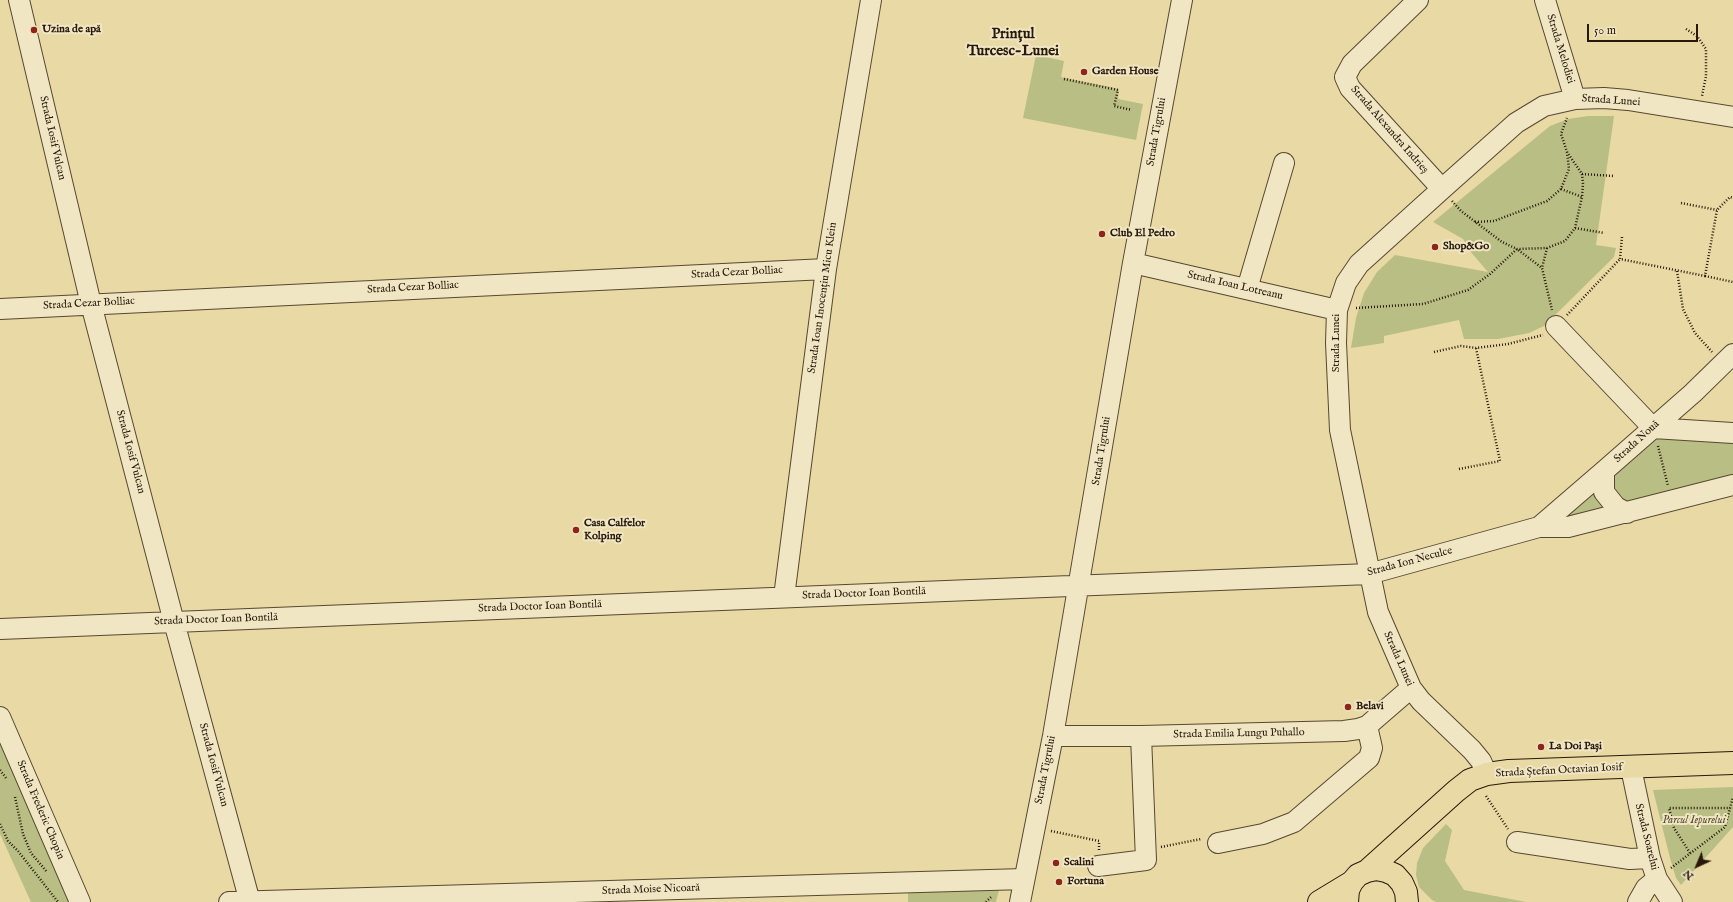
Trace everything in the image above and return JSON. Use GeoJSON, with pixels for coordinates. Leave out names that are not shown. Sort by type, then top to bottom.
{"type":"FeatureCollection","features":[{"type":"Feature","properties":{"kind":"main road","name":"Strada Ștefan Octavian Iosif"},"geometry":{"type":"LineString","coordinates":[[1319,902],[1355,885],[1456,790],[1470,780],[1487,774],[1509,771],[1630,768],[1733,763]]}},
{"type":"Feature","properties":{"kind":"main road"},"geometry":{"type":"LineString","coordinates":[[1407,836],[1402,856],[1408,895]]}},
{"type":"Feature","properties":{"kind":"main road"},"geometry":{"type":"LineString","coordinates":[[1355,885],[1376,869],[1395,875],[1408,895]]}},
{"type":"Feature","properties":{"kind":"street","name":"Strada Iosif Vulcan"},"geometry":{"type":"LineString","coordinates":[[19,0],[91,304],[174,622],[250,902]]}},
{"type":"Feature","properties":{"kind":"street","name":"Strada Ioan Inocențiu Micu Klein"},"geometry":{"type":"LineString","coordinates":[[784,597],[826,269],[871,0]]}},
{"type":"Feature","properties":{"kind":"street","name":"Strada Tigrului"},"geometry":{"type":"LineString","coordinates":[[1020,902],[1053,736],[1080,586],[1134,263],[1182,0]]}},
{"type":"Feature","properties":{"kind":"street","name":"Strada Alexandra Indrieș"},"geometry":{"type":"LineString","coordinates":[[1418,0],[1352,64],[1345,77],[1350,88],[1442,189]]}},
{"type":"Feature","properties":{"kind":"street","name":"Strada Melodiei"},"geometry":{"type":"LineString","coordinates":[[1545,0],[1575,99]]}},
{"type":"Feature","properties":{"kind":"street","name":"Strada Lunei"},"geometry":{"type":"LineString","coordinates":[[1487,774],[1481,762],[1472,750],[1421,701],[1411,688],[1378,612],[1340,430],[1336,343],[1337,310],[1346,284],[1359,264],[1442,189],[1516,123],[1544,106],[1575,99],[1604,98],[1628,100],[1733,118]]}},
{"type":"Feature","properties":{"kind":"street"},"geometry":{"type":"LineString","coordinates":[[1247,289],[1284,163]]}},
{"type":"Feature","properties":{"kind":"street","name":"Strada Ioan Lotreanu"},"geometry":{"type":"LineString","coordinates":[[1134,263],[1337,310]]}},
{"type":"Feature","properties":{"kind":"street","name":"Strada Cezar Bolliac"},"geometry":{"type":"LineString","coordinates":[[0,309],[826,269]]}},
{"type":"Feature","properties":{"kind":"street"},"geometry":{"type":"LineString","coordinates":[[1556,326],[1653,428],[1733,433]]}},
{"type":"Feature","properties":{"kind":"street","name":"Strada Nouă"},"geometry":{"type":"LineString","coordinates":[[1539,526],[1653,428],[1728,359]]}},
{"type":"Feature","properties":{"kind":"street"},"geometry":{"type":"LineString","coordinates":[[1604,471],[1604,492],[1616,506],[1627,513]]}},
{"type":"Feature","properties":{"kind":"street","name":"Strada Ion Neculce"},"geometry":{"type":"LineString","coordinates":[[1080,586],[1369,574],[1539,526],[1568,527],[1672,502],[1733,485]]}},
{"type":"Feature","properties":{"kind":"street","name":"Strada Doctor Ioan Bontilă"},"geometry":{"type":"LineString","coordinates":[[0,629],[1080,586]]}},
{"type":"Feature","properties":{"kind":"street","name":"Strada Emilia Lungu Puhallo"},"geometry":{"type":"LineString","coordinates":[[1053,736],[1141,736],[1344,731],[1367,726],[1411,688]]}},
{"type":"Feature","properties":{"kind":"street","name":"Strada Frederic Chopin"},"geometry":{"type":"LineString","coordinates":[[0,717],[80,902]]}},
{"type":"Feature","properties":{"kind":"street"},"geometry":{"type":"LineString","coordinates":[[1218,843],[1263,834],[1294,822],[1369,758],[1372,748],[1367,726]]}},
{"type":"Feature","properties":{"kind":"street"},"geometry":{"type":"LineString","coordinates":[[1098,866],[1146,860],[1141,736]]}},
{"type":"Feature","properties":{"kind":"street","name":"Strada Soarelui"},"geometry":{"type":"LineString","coordinates":[[1630,768],[1650,858],[1657,879],[1672,902]]}},
{"type":"Feature","properties":{"kind":"street"},"geometry":{"type":"LineString","coordinates":[[1517,842],[1630,859],[1650,858]]}},
{"type":"Feature","properties":{"kind":"street","name":"Strada Moise Nicoară"},"geometry":{"type":"LineString","coordinates":[[229,902],[1024,879]]}},
{"type":"Feature","properties":{"kind":"street"},"geometry":{"type":"LineString","coordinates":[[1638,902],[1646,888],[1657,879]]}},
{"type":"Feature","properties":{"kind":"path"},"geometry":{"type":"LineString","coordinates":[[1686,29],[1697,36],[1706,49],[1706,76],[1699,112]]}},
{"type":"Feature","properties":{"kind":"path"},"geometry":{"type":"LineString","coordinates":[[1064,79],[1118,90],[1114,106],[1132,110]]}},
{"type":"Feature","properties":{"kind":"path"},"geometry":{"type":"LineString","coordinates":[[1475,222],[1494,221],[1547,201],[1561,189],[1568,169],[1567,152],[1561,134],[1575,99]]}},
{"type":"Feature","properties":{"kind":"path"},"geometry":{"type":"LineString","coordinates":[[1337,310],[1423,304],[1468,290],[1490,274],[1517,249],[1547,248],[1565,241],[1575,228],[1582,197],[1583,184],[1582,174],[1567,152]]}},
{"type":"Feature","properties":{"kind":"path"},"geometry":{"type":"LineString","coordinates":[[1582,174],[1614,176]]}},
{"type":"Feature","properties":{"kind":"path"},"geometry":{"type":"LineString","coordinates":[[1442,189],[1461,211],[1502,242],[1517,249],[1542,268]]}},
{"type":"Feature","properties":{"kind":"path"},"geometry":{"type":"LineString","coordinates":[[1561,189],[1582,197]]}},
{"type":"Feature","properties":{"kind":"path"},"geometry":{"type":"LineString","coordinates":[[1705,276],[1717,210],[1730,197],[1733,198]]}},
{"type":"Feature","properties":{"kind":"path"},"geometry":{"type":"LineString","coordinates":[[1681,204],[1717,210]]}},
{"type":"Feature","properties":{"kind":"path"},"geometry":{"type":"LineString","coordinates":[[1575,228],[1604,233]]}},
{"type":"Feature","properties":{"kind":"path"},"geometry":{"type":"LineString","coordinates":[[1434,352],[1461,346],[1476,348],[1508,344],[1542,335],[1556,326],[1620,259],[1622,237]]}},
{"type":"Feature","properties":{"kind":"path"},"geometry":{"type":"LineString","coordinates":[[1547,248],[1542,268],[1556,326]]}},
{"type":"Feature","properties":{"kind":"path"},"geometry":{"type":"LineString","coordinates":[[1620,259],[1733,282]]}},
{"type":"Feature","properties":{"kind":"path"},"geometry":{"type":"LineString","coordinates":[[1677,271],[1683,309],[1695,333],[1728,359]]}},
{"type":"Feature","properties":{"kind":"path"},"geometry":{"type":"LineString","coordinates":[[1459,469],[1500,461],[1476,348]]}},
{"type":"Feature","properties":{"kind":"path"},"geometry":{"type":"LineString","coordinates":[[1653,428],[1672,502]]}},
{"type":"Feature","properties":{"kind":"path"},"geometry":{"type":"LineString","coordinates":[[0,770],[10,784]]}},
{"type":"Feature","properties":{"kind":"path"},"geometry":{"type":"LineString","coordinates":[[13,790],[23,834],[31,853],[50,875]]}},
{"type":"Feature","properties":{"kind":"path"},"geometry":{"type":"LineString","coordinates":[[1486,796],[1517,842]]}},
{"type":"Feature","properties":{"kind":"path"},"geometry":{"type":"LineString","coordinates":[[1657,879],[1725,827],[1733,797]]}},
{"type":"Feature","properties":{"kind":"path"},"geometry":{"type":"LineString","coordinates":[[1690,853],[1674,828],[1669,808],[1730,808]]}},
{"type":"Feature","properties":{"kind":"path"},"geometry":{"type":"LineString","coordinates":[[0,824],[8,841],[18,851],[58,902]]}},
{"type":"Feature","properties":{"kind":"path"},"geometry":{"type":"LineString","coordinates":[[1034,827],[1099,841],[1098,866]]}},
{"type":"Feature","properties":{"kind":"path"},"geometry":{"type":"LineString","coordinates":[[1145,849],[1217,836],[1218,843]]}},
{"type":"Feature","properties":{"kind":"green space"},"geometry":{"type":"Polygon","coordinates":[[[1036,55],[1064,61],[1061,77],[1119,89],[1118,99],[1143,104],[1136,140],[1023,118],[1036,55]]]}},
{"type":"Feature","properties":{"kind":"green space"},"geometry":{"type":"Polygon","coordinates":[[[1588,116],[1614,116],[1596,245],[1616,248],[1614,257],[1544,326],[1529,333],[1498,339],[1464,339],[1459,320],[1384,336],[1384,343],[1351,348],[1356,318],[1364,293],[1377,272],[1395,255],[1488,272],[1470,251],[1463,239],[1433,222],[1550,126],[1568,119],[1588,116]]]}},
{"type":"Feature","properties":{"kind":"green space"},"geometry":{"type":"Polygon","coordinates":[[[1660,435],[1733,439],[1733,475],[1729,479],[1566,519],[1565,514],[1660,435]]]}},
{"type":"Feature","properties":{"kind":"green space"},"geometry":{"type":"Polygon","coordinates":[[[0,738],[71,902],[31,902],[0,834],[0,738]]]}},
{"type":"Feature","properties":{"kind":"green space","name":"Parcul Iepurelui"},"geometry":{"type":"Polygon","coordinates":[[[1733,787],[1733,827],[1681,885],[1676,878],[1670,858],[1653,790],[1733,787]]]}},
{"type":"Feature","properties":{"kind":"green space"},"geometry":{"type":"Polygon","coordinates":[[[1446,824],[1452,830],[1445,861],[1464,890],[1526,902],[1436,902],[1432,900],[1419,887],[1416,875],[1417,863],[1423,848],[1446,824]]]}},
{"type":"Feature","properties":{"kind":"green space"},"geometry":{"type":"Polygon","coordinates":[[[999,890],[996,902],[908,902],[908,891],[999,890]]]}},
{"type":"Feature","properties":{"kind":"place","name":"Uzina de apă"},"geometry":{"type":"Point","coordinates":[34,30]}},
{"type":"Feature","properties":{"kind":"place","name":"Garden House"},"geometry":{"type":"Point","coordinates":[1084,72]}},
{"type":"Feature","properties":{"kind":"place","name":"Club El Pedro"},"geometry":{"type":"Point","coordinates":[1102,234]}},
{"type":"Feature","properties":{"kind":"place","name":"Shop&Go"},"geometry":{"type":"Point","coordinates":[1435,247]}},
{"type":"Feature","properties":{"kind":"place","name":"Casa Calfelor Kolping"},"geometry":{"type":"Point","coordinates":[576,530]}},
{"type":"Feature","properties":{"kind":"place","name":"Belavi"},"geometry":{"type":"Point","coordinates":[1348,707]}},
{"type":"Feature","properties":{"kind":"place","name":"La Doi Pași"},"geometry":{"type":"Point","coordinates":[1541,747]}},
{"type":"Feature","properties":{"kind":"place","name":"Scalini"},"geometry":{"type":"Point","coordinates":[1056,863]}},
{"type":"Feature","properties":{"kind":"place","name":"Fortuna"},"geometry":{"type":"Point","coordinates":[1059,882]}},
{"type":"Feature","properties":{"kind":"district","name":"Prințul Turcesc-Lunei"},"geometry":{"type":"Point","coordinates":[1013,44]}}]}
